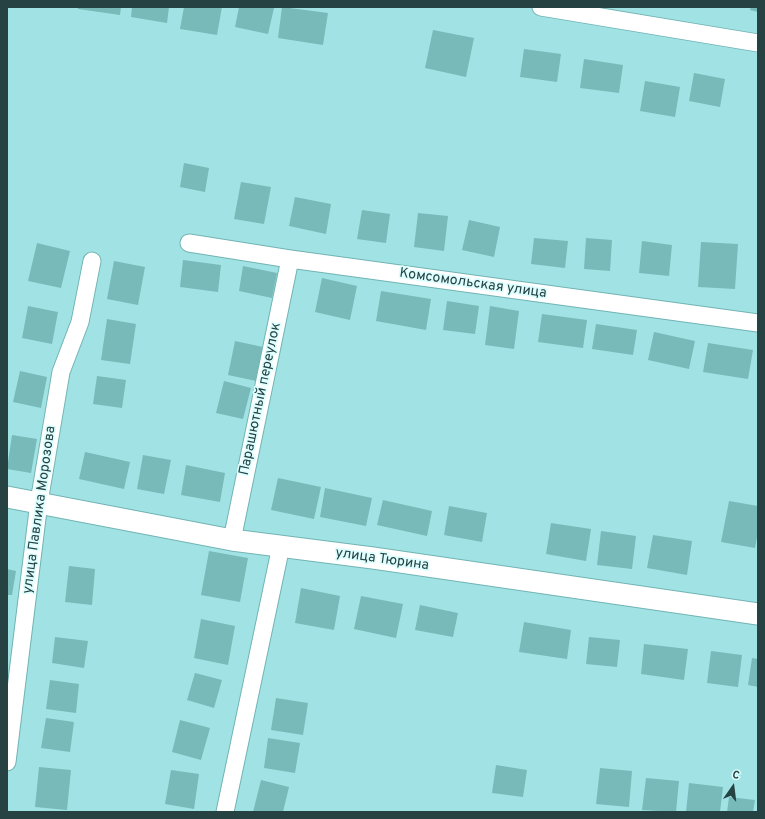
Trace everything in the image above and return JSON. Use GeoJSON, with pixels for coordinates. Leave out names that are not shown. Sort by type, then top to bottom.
{"type":"FeatureCollection","features":[{"type":"Feature","properties":{"kind":"street"},"geometry":{"type":"LineString","coordinates":[[541,7],[758,43]]}},
{"type":"Feature","properties":{"kind":"street","name":"Комсомольская улица"},"geometry":{"type":"LineString","coordinates":[[189,243],[290,259],[758,323]]}},
{"type":"Feature","properties":{"kind":"street","name":"Парашютный переулок"},"geometry":{"type":"LineString","coordinates":[[232,540],[290,259]]}},
{"type":"Feature","properties":{"kind":"street","name":"улица Павлика Морозова"},"geometry":{"type":"LineString","coordinates":[[7,762],[39,502],[61,372],[80,322],[92,261]]}},
{"type":"Feature","properties":{"kind":"street","name":"улица Тюрина"},"geometry":{"type":"LineString","coordinates":[[7,497],[232,540],[758,614]]}},
{"type":"Feature","properties":{"kind":"street"},"geometry":{"type":"LineString","coordinates":[[225,812],[281,546]]}},
{"type":"Feature","properties":{"kind":"building"},"geometry":{"type":"Polygon","coordinates":[[[78,7],[121,7],[120,15],[78,9],[78,7]]]}},
{"type":"Feature","properties":{"kind":"building"},"geometry":{"type":"Polygon","coordinates":[[[132,7],[169,7],[167,23],[131,17],[132,7]]]}},
{"type":"Feature","properties":{"kind":"building"},"geometry":{"type":"Polygon","coordinates":[[[184,7],[222,7],[217,35],[180,29],[184,7]]]}},
{"type":"Feature","properties":{"kind":"building"},"geometry":{"type":"Polygon","coordinates":[[[239,7],[274,8],[268,34],[235,27],[239,7]]]}},
{"type":"Feature","properties":{"kind":"building"},"geometry":{"type":"Polygon","coordinates":[[[282,7],[328,13],[323,45],[278,38],[282,7]]]}},
{"type":"Feature","properties":{"kind":"building"},"geometry":{"type":"Polygon","coordinates":[[[751,7],[758,7],[758,12],[750,10],[751,7]]]}},
{"type":"Feature","properties":{"kind":"building"},"geometry":{"type":"Polygon","coordinates":[[[433,30],[474,38],[466,77],[425,68],[433,30]]]}},
{"type":"Feature","properties":{"kind":"building"},"geometry":{"type":"Polygon","coordinates":[[[524,49],[561,54],[557,82],[520,77],[524,49]]]}},
{"type":"Feature","properties":{"kind":"building"},"geometry":{"type":"Polygon","coordinates":[[[584,59],[623,65],[619,93],[580,88],[584,59]]]}},
{"type":"Feature","properties":{"kind":"building"},"geometry":{"type":"Polygon","coordinates":[[[694,73],[725,79],[720,107],[689,101],[694,73]]]}},
{"type":"Feature","properties":{"kind":"building"},"geometry":{"type":"Polygon","coordinates":[[[645,81],[680,87],[675,117],[640,111],[645,81]]]}},
{"type":"Feature","properties":{"kind":"building"},"geometry":{"type":"Polygon","coordinates":[[[184,163],[209,168],[205,192],[180,187],[184,163]]]}},
{"type":"Feature","properties":{"kind":"building"},"geometry":{"type":"Polygon","coordinates":[[[241,182],[271,187],[264,224],[234,219],[241,182]]]}},
{"type":"Feature","properties":{"kind":"building"},"geometry":{"type":"Polygon","coordinates":[[[295,197],[331,204],[326,234],[289,226],[295,197]]]}},
{"type":"Feature","properties":{"kind":"building"},"geometry":{"type":"Polygon","coordinates":[[[362,210],[390,214],[386,243],[357,239],[362,210]]]}},
{"type":"Feature","properties":{"kind":"building"},"geometry":{"type":"Polygon","coordinates":[[[418,213],[448,216],[444,251],[414,247],[418,213]]]}},
{"type":"Feature","properties":{"kind":"building"},"geometry":{"type":"Polygon","coordinates":[[[469,220],[500,227],[494,257],[462,250],[469,220]]]}},
{"type":"Feature","properties":{"kind":"building"},"geometry":{"type":"Polygon","coordinates":[[[534,238],[568,241],[565,268],[531,264],[534,238]]]}},
{"type":"Feature","properties":{"kind":"building"},"geometry":{"type":"Polygon","coordinates":[[[586,238],[612,240],[610,271],[584,269],[586,238]]]}},
{"type":"Feature","properties":{"kind":"building"},"geometry":{"type":"Polygon","coordinates":[[[642,241],[672,245],[669,276],[639,273],[642,241]]]}},
{"type":"Feature","properties":{"kind":"building"},"geometry":{"type":"Polygon","coordinates":[[[701,242],[738,244],[735,289],[698,287],[701,242]]]}},
{"type":"Feature","properties":{"kind":"building"},"geometry":{"type":"Polygon","coordinates":[[[37,243],[70,251],[61,288],[28,281],[37,243]]]}},
{"type":"Feature","properties":{"kind":"building"},"geometry":{"type":"Polygon","coordinates":[[[183,260],[221,265],[218,292],[180,287],[183,260]]]}},
{"type":"Feature","properties":{"kind":"building"},"geometry":{"type":"Polygon","coordinates":[[[114,261],[145,267],[138,305],[107,299],[114,261]]]}},
{"type":"Feature","properties":{"kind":"building"},"geometry":{"type":"Polygon","coordinates":[[[243,266],[277,273],[272,298],[239,291],[243,266]]]}},
{"type":"Feature","properties":{"kind":"building"},"geometry":{"type":"Polygon","coordinates":[[[322,278],[357,286],[350,320],[315,312],[322,278]]]}},
{"type":"Feature","properties":{"kind":"building"},"geometry":{"type":"Polygon","coordinates":[[[381,291],[431,299],[426,330],[376,321],[381,291]]]}},
{"type":"Feature","properties":{"kind":"building"},"geometry":{"type":"Polygon","coordinates":[[[447,301],[479,306],[475,334],[443,330],[447,301]]]}},
{"type":"Feature","properties":{"kind":"building"},"geometry":{"type":"Polygon","coordinates":[[[28,306],[58,312],[52,344],[22,338],[28,306]]]}},
{"type":"Feature","properties":{"kind":"building"},"geometry":{"type":"Polygon","coordinates":[[[490,306],[519,311],[514,349],[485,345],[490,306]]]}},
{"type":"Feature","properties":{"kind":"building"},"geometry":{"type":"Polygon","coordinates":[[[542,314],[587,320],[583,348],[538,342],[542,314]]]}},
{"type":"Feature","properties":{"kind":"building"},"geometry":{"type":"Polygon","coordinates":[[[107,319],[136,324],[130,364],[101,360],[107,319]]]}},
{"type":"Feature","properties":{"kind":"building"},"geometry":{"type":"Polygon","coordinates":[[[596,324],[637,330],[633,355],[592,349],[596,324]]]}},
{"type":"Feature","properties":{"kind":"building"},"geometry":{"type":"Polygon","coordinates":[[[654,332],[695,341],[689,369],[648,360],[654,332]]]}},
{"type":"Feature","properties":{"kind":"building"},"geometry":{"type":"Polygon","coordinates":[[[235,341],[263,347],[256,381],[228,375],[235,341]]]}},
{"type":"Feature","properties":{"kind":"building"},"geometry":{"type":"Polygon","coordinates":[[[708,343],[753,350],[748,379],[703,372],[708,343]]]}},
{"type":"Feature","properties":{"kind":"building"},"geometry":{"type":"Polygon","coordinates":[[[20,371],[47,377],[41,408],[13,402],[20,371]]]}},
{"type":"Feature","properties":{"kind":"building"},"geometry":{"type":"Polygon","coordinates":[[[97,376],[126,380],[122,408],[93,404],[97,376]]]}},
{"type":"Feature","properties":{"kind":"building"},"geometry":{"type":"Polygon","coordinates":[[[224,381],[251,388],[243,419],[216,413],[224,381]]]}},
{"type":"Feature","properties":{"kind":"building"},"geometry":{"type":"Polygon","coordinates":[[[12,435],[37,439],[31,473],[7,469],[12,435]]]}},
{"type":"Feature","properties":{"kind":"building"},"geometry":{"type":"Polygon","coordinates":[[[85,452],[130,462],[124,489],[79,479],[85,452]]]}},
{"type":"Feature","properties":{"kind":"building"},"geometry":{"type":"Polygon","coordinates":[[[143,455],[171,460],[164,494],[137,489],[143,455]]]}},
{"type":"Feature","properties":{"kind":"building"},"geometry":{"type":"Polygon","coordinates":[[[186,465],[225,473],[220,502],[181,495],[186,465]]]}},
{"type":"Feature","properties":{"kind":"building"},"geometry":{"type":"Polygon","coordinates":[[[278,478],[321,487],[314,519],[271,510],[278,478]]]}},
{"type":"Feature","properties":{"kind":"building"},"geometry":{"type":"Polygon","coordinates":[[[325,488],[372,498],[366,526],[320,517],[325,488]]]}},
{"type":"Feature","properties":{"kind":"building"},"geometry":{"type":"Polygon","coordinates":[[[383,500],[432,511],[427,536],[377,525],[383,500]]]}},
{"type":"Feature","properties":{"kind":"building"},"geometry":{"type":"Polygon","coordinates":[[[729,501],[758,506],[758,532],[755,548],[721,542],[729,501]]]}},
{"type":"Feature","properties":{"kind":"building"},"geometry":{"type":"Polygon","coordinates":[[[449,506],[487,513],[482,542],[444,535],[449,506]]]}},
{"type":"Feature","properties":{"kind":"building"},"geometry":{"type":"Polygon","coordinates":[[[551,523],[591,529],[586,561],[546,554],[551,523]]]}},
{"type":"Feature","properties":{"kind":"building"},"geometry":{"type":"Polygon","coordinates":[[[601,531],[636,536],[632,569],[597,565],[601,531]]]}},
{"type":"Feature","properties":{"kind":"building"},"geometry":{"type":"Polygon","coordinates":[[[653,535],[692,541],[687,575],[647,568],[653,535]]]}},
{"type":"Feature","properties":{"kind":"building"},"geometry":{"type":"Polygon","coordinates":[[[209,551],[248,558],[240,602],[201,595],[209,551]]]}},
{"type":"Feature","properties":{"kind":"building"},"geometry":{"type":"Polygon","coordinates":[[[69,566],[95,569],[92,605],[65,602],[69,566]]]}},
{"type":"Feature","properties":{"kind":"building"},"geometry":{"type":"Polygon","coordinates":[[[7,569],[16,571],[12,595],[7,595],[7,569]]]}},
{"type":"Feature","properties":{"kind":"building"},"geometry":{"type":"Polygon","coordinates":[[[301,588],[340,596],[334,630],[295,623],[301,588]]]}},
{"type":"Feature","properties":{"kind":"building"},"geometry":{"type":"Polygon","coordinates":[[[361,596],[403,604],[396,638],[354,629],[361,596]]]}},
{"type":"Feature","properties":{"kind":"building"},"geometry":{"type":"Polygon","coordinates":[[[420,605],[458,613],[453,637],[415,630],[420,605]]]}},
{"type":"Feature","properties":{"kind":"building"},"geometry":{"type":"Polygon","coordinates":[[[201,619],[235,626],[228,665],[194,658],[201,619]]]}},
{"type":"Feature","properties":{"kind":"building"},"geometry":{"type":"Polygon","coordinates":[[[524,622],[571,630],[567,659],[519,652],[524,622]]]}},
{"type":"Feature","properties":{"kind":"building"},"geometry":{"type":"Polygon","coordinates":[[[55,637],[88,641],[84,668],[52,663],[55,637]]]}},
{"type":"Feature","properties":{"kind":"building"},"geometry":{"type":"Polygon","coordinates":[[[589,637],[620,640],[617,667],[586,664],[589,637]]]}},
{"type":"Feature","properties":{"kind":"building"},"geometry":{"type":"Polygon","coordinates":[[[644,644],[688,649],[684,680],[641,674],[644,644]]]}},
{"type":"Feature","properties":{"kind":"building"},"geometry":{"type":"Polygon","coordinates":[[[711,651],[742,655],[738,687],[707,683],[711,651]]]}},
{"type":"Feature","properties":{"kind":"building"},"geometry":{"type":"Polygon","coordinates":[[[752,658],[758,659],[758,687],[748,685],[752,658]]]}},
{"type":"Feature","properties":{"kind":"building"},"geometry":{"type":"Polygon","coordinates":[[[195,673],[222,680],[214,708],[187,700],[195,673]]]}},
{"type":"Feature","properties":{"kind":"building"},"geometry":{"type":"Polygon","coordinates":[[[50,680],[79,684],[76,713],[46,709],[50,680]]]}},
{"type":"Feature","properties":{"kind":"building"},"geometry":{"type":"Polygon","coordinates":[[[276,698],[308,703],[303,735],[271,730],[276,698]]]}},
{"type":"Feature","properties":{"kind":"building"},"geometry":{"type":"Polygon","coordinates":[[[46,718],[74,722],[70,752],[41,748],[46,718]]]}},
{"type":"Feature","properties":{"kind":"building"},"geometry":{"type":"Polygon","coordinates":[[[180,720],[210,728],[201,760],[172,752],[180,720]]]}},
{"type":"Feature","properties":{"kind":"building"},"geometry":{"type":"Polygon","coordinates":[[[268,738],[300,743],[295,773],[264,768],[268,738]]]}},
{"type":"Feature","properties":{"kind":"building"},"geometry":{"type":"Polygon","coordinates":[[[496,765],[527,770],[523,797],[492,793],[496,765]]]}},
{"type":"Feature","properties":{"kind":"building"},"geometry":{"type":"Polygon","coordinates":[[[39,767],[71,770],[67,810],[35,807],[39,767]]]}},
{"type":"Feature","properties":{"kind":"building"},"geometry":{"type":"Polygon","coordinates":[[[600,768],[632,771],[629,807],[596,804],[600,768]]]}},
{"type":"Feature","properties":{"kind":"building"},"geometry":{"type":"Polygon","coordinates":[[[171,770],[199,774],[194,809],[165,804],[171,770]]]}},
{"type":"Feature","properties":{"kind":"building"},"geometry":{"type":"Polygon","coordinates":[[[646,778],[679,781],[676,812],[642,810],[646,778]]]}},
{"type":"Feature","properties":{"kind":"building"},"geometry":{"type":"Polygon","coordinates":[[[261,780],[289,787],[283,812],[253,812],[261,780]]]}},
{"type":"Feature","properties":{"kind":"building"},"geometry":{"type":"Polygon","coordinates":[[[689,783],[723,787],[720,812],[686,812],[689,783]]]}},
{"type":"Feature","properties":{"kind":"building"},"geometry":{"type":"Polygon","coordinates":[[[729,797],[755,800],[753,812],[727,812],[729,797]]]}}]}
